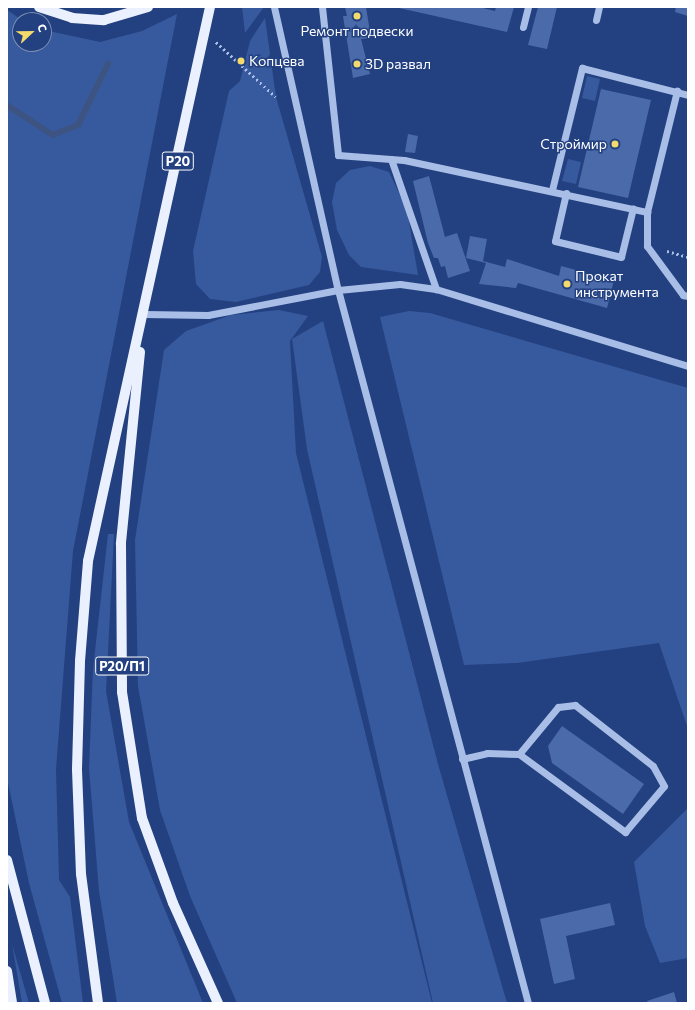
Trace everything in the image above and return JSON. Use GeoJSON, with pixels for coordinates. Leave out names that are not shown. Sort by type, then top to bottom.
{"type":"FeatureCollection","features":[{"type":"Feature","properties":{"kind":"main road"},"geometry":{"type":"LineString","coordinates":[[39,7],[72,18],[104,20],[148,7]]}},
{"type":"Feature","properties":{"kind":"main road","name":"Р20"},"geometry":{"type":"LineString","coordinates":[[98,1003],[82,874],[77,770],[80,661],[88,562],[99,501],[144,314],[210,7]]}},
{"type":"Feature","properties":{"kind":"main road","name":"Р20/П1"},"geometry":{"type":"LineString","coordinates":[[144,314],[121,544],[122,692],[142,818],[173,904],[218,1003]]}},
{"type":"Feature","properties":{"kind":"main road"},"geometry":{"type":"LineString","coordinates":[[7,860],[45,1003]]}},
{"type":"Feature","properties":{"kind":"main road"},"geometry":{"type":"LineString","coordinates":[[7,971],[12,1003]]}},
{"type":"Feature","properties":{"kind":"street"},"geometry":{"type":"LineString","coordinates":[[274,7],[338,290],[528,1003]]}},
{"type":"Feature","properties":{"kind":"street"},"geometry":{"type":"LineString","coordinates":[[322,7],[338,155],[391,159],[552,190],[647,212]]}},
{"type":"Feature","properties":{"kind":"street"},"geometry":{"type":"LineString","coordinates":[[523,27],[528,7]]}},
{"type":"Feature","properties":{"kind":"street"},"geometry":{"type":"LineString","coordinates":[[596,20],[599,7]]}},
{"type":"Feature","properties":{"kind":"street"},"geometry":{"type":"LineString","coordinates":[[552,190],[582,68],[688,94]]}},
{"type":"Feature","properties":{"kind":"street"},"geometry":{"type":"LineString","coordinates":[[677,91],[647,212],[647,246],[683,295],[688,296]]}},
{"type":"Feature","properties":{"kind":"street"},"geometry":{"type":"LineString","coordinates":[[391,159],[436,288]]}},
{"type":"Feature","properties":{"kind":"street"},"geometry":{"type":"LineString","coordinates":[[566,193],[555,241],[622,257],[632,208]]}},
{"type":"Feature","properties":{"kind":"street"},"geometry":{"type":"LineString","coordinates":[[144,314],[208,315],[338,290],[400,284],[436,288],[688,366]]}},
{"type":"Feature","properties":{"kind":"street"},"geometry":{"type":"LineString","coordinates":[[462,759],[486,753],[519,754],[625,832],[664,786],[653,766],[575,705],[558,707],[519,754]]}},
{"type":"Feature","properties":{"kind":"path"},"geometry":{"type":"LineString","coordinates":[[205,34],[241,61],[276,97]]}},
{"type":"Feature","properties":{"kind":"shaded area"},"geometry":{"type":"Polygon","coordinates":[[[242,7],[264,7],[245,33],[242,7]]]}},
{"type":"Feature","properties":{"kind":"shaded area"},"geometry":{"type":"Polygon","coordinates":[[[7,10],[12,13],[12,52],[52,52],[52,32],[100,42],[142,31],[177,14],[73,551],[56,769],[59,880],[70,897],[83,1003],[62,1003],[29,883],[7,778],[7,10]]]}},
{"type":"Feature","properties":{"kind":"shaded area"},"geometry":{"type":"Polygon","coordinates":[[[265,18],[276,97],[322,257],[320,272],[309,285],[236,302],[210,299],[196,284],[193,251],[229,91],[240,81],[250,41],[265,18]]]}},
{"type":"Feature","properties":{"kind":"shaded area"},"geometry":{"type":"Polygon","coordinates":[[[587,76],[600,79],[595,101],[582,98],[587,76]]]}},
{"type":"Feature","properties":{"kind":"shaded area"},"geometry":{"type":"Polygon","coordinates":[[[568,159],[581,162],[576,184],[562,181],[568,159]]]}},
{"type":"Feature","properties":{"kind":"shaded area"},"geometry":{"type":"Polygon","coordinates":[[[370,166],[389,172],[407,210],[418,275],[361,267],[349,255],[337,230],[332,202],[336,183],[350,170],[370,166]]]}},
{"type":"Feature","properties":{"kind":"shaded area"},"geometry":{"type":"Polygon","coordinates":[[[279,310],[308,316],[290,341],[296,453],[432,1003],[237,1003],[190,896],[160,810],[138,686],[135,540],[164,350],[186,331],[231,315],[279,310]]]}},
{"type":"Feature","properties":{"kind":"shaded area"},"geometry":{"type":"Polygon","coordinates":[[[409,311],[430,313],[688,388],[688,729],[659,643],[517,663],[464,665],[380,317],[409,311]]]}},
{"type":"Feature","properties":{"kind":"shaded area"},"geometry":{"type":"Polygon","coordinates":[[[323,321],[438,764],[507,1003],[433,1003],[307,449],[292,339],[323,321]]]}},
{"type":"Feature","properties":{"kind":"shaded area"},"geometry":{"type":"Polygon","coordinates":[[[108,534],[114,534],[106,691],[129,822],[203,1003],[117,1003],[99,891],[89,768],[93,669],[108,534]]]}},
{"type":"Feature","properties":{"kind":"shaded area"},"geometry":{"type":"Polygon","coordinates":[[[688,808],[688,958],[660,963],[645,926],[634,862],[688,808]]]}},
{"type":"Feature","properties":{"kind":"shaded area"},"geometry":{"type":"Polygon","coordinates":[[[12,944],[29,1003],[22,1003],[12,944]]]}},
{"type":"Feature","properties":{"kind":"building"},"geometry":{"type":"Polygon","coordinates":[[[345,7],[366,7],[371,38],[361,39],[370,74],[353,78],[343,16],[347,16],[345,7]]]}},
{"type":"Feature","properties":{"kind":"building"},"geometry":{"type":"Polygon","coordinates":[[[479,7],[495,11],[496,7],[514,7],[507,32],[399,8],[479,7]]]}},
{"type":"Feature","properties":{"kind":"building"},"geometry":{"type":"Polygon","coordinates":[[[538,7],[557,7],[547,49],[528,45],[538,7]]]}},
{"type":"Feature","properties":{"kind":"building"},"geometry":{"type":"Polygon","coordinates":[[[676,7],[688,7],[688,16],[675,12],[676,7]]]}},
{"type":"Feature","properties":{"kind":"building","name":"Строймир"},"geometry":{"type":"Polygon","coordinates":[[[601,89],[651,100],[628,198],[578,187],[601,89]]]}},
{"type":"Feature","properties":{"kind":"building"},"geometry":{"type":"Polygon","coordinates":[[[408,134],[418,136],[415,153],[405,152],[408,134]]]}},
{"type":"Feature","properties":{"kind":"building"},"geometry":{"type":"Polygon","coordinates":[[[429,176],[445,237],[457,233],[470,271],[448,278],[445,266],[441,267],[438,258],[434,258],[428,243],[413,181],[429,176]]]}},
{"type":"Feature","properties":{"kind":"building"},"geometry":{"type":"Polygon","coordinates":[[[470,236],[487,239],[483,261],[505,267],[507,259],[559,276],[561,266],[614,280],[607,308],[518,283],[516,288],[479,284],[486,263],[466,258],[470,236]]]}},
{"type":"Feature","properties":{"kind":"building"},"geometry":{"type":"Polygon","coordinates":[[[562,726],[644,784],[623,814],[552,763],[548,746],[562,726]]]}},
{"type":"Feature","properties":{"kind":"building"},"geometry":{"type":"Polygon","coordinates":[[[610,903],[615,925],[566,936],[575,979],[554,984],[540,919],[610,903]]]}},
{"type":"Feature","properties":{"kind":"building"},"geometry":{"type":"Polygon","coordinates":[[[674,992],[677,1003],[648,1003],[647,1001],[674,992]]]}},
{"type":"Feature","properties":{"kind":"waterway"},"geometry":{"type":"LineString","coordinates":[[7,105],[53,135],[78,125],[108,64]]}},
{"type":"Feature","properties":{"kind":"place","name":"Ремонт подвески"},"geometry":{"type":"Point","coordinates":[357,16]}},
{"type":"Feature","properties":{"kind":"place","name":"Копцева"},"geometry":{"type":"Point","coordinates":[241,61]}},
{"type":"Feature","properties":{"kind":"place","name":"3D развал"},"geometry":{"type":"Point","coordinates":[357,64]}},
{"type":"Feature","properties":{"kind":"place","name":"Строймир"},"geometry":{"type":"Point","coordinates":[615,144]}},
{"type":"Feature","properties":{"kind":"place","name":"Прокат инструмента"},"geometry":{"type":"Point","coordinates":[567,284]}}]}
